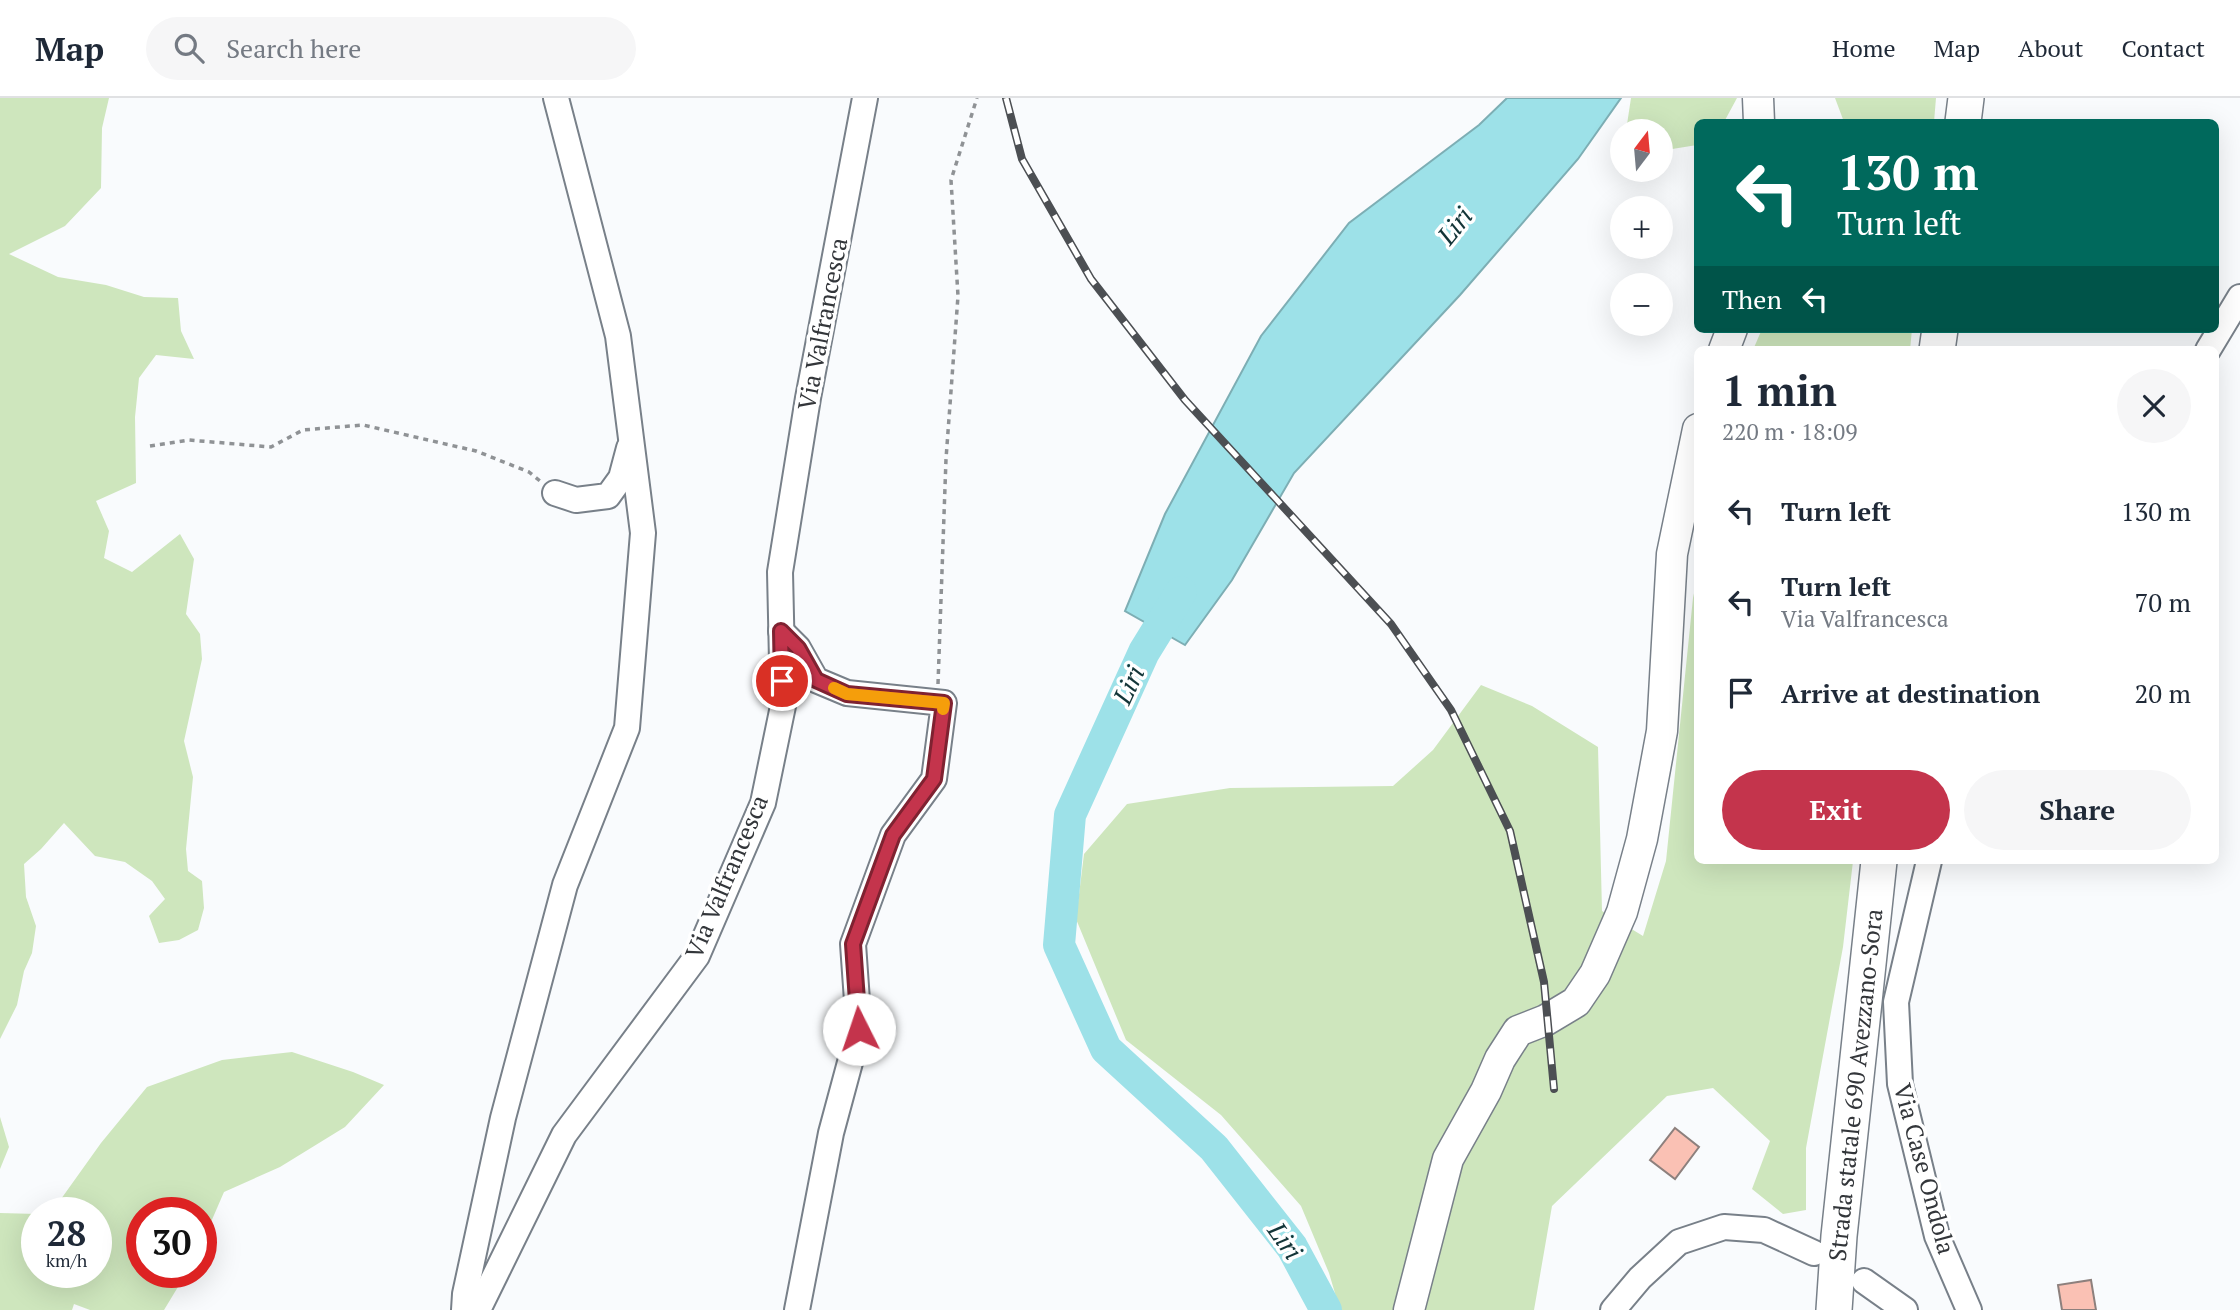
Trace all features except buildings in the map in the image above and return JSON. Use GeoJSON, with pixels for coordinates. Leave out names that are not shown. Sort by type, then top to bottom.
{"type":"FeatureCollection","features":[{"type":"Feature","properties":{"kind":"highway"},"geometry":{"type":"LineString","coordinates":[[1963,119],[1966,98]]}},
{"type":"Feature","properties":{"kind":"highway","name":"Strada statale 690 Avezzano-Sora"},"geometry":{"type":"LineString","coordinates":[[1834,1310],[1839,1236],[1879,864]]}},
{"type":"Feature","properties":{"kind":"main road"},"geometry":{"type":"LineString","coordinates":[[1758,98],[1759,119]]}},
{"type":"Feature","properties":{"kind":"main road"},"geometry":{"type":"LineString","coordinates":[[1409,1310],[1448,1159],[1486,1091],[1500,1059],[1518,1031],[1546,1020],[1576,1002],[1595,974],[1622,912],[1642,839],[1662,730],[1672,554],[1694,448]]}},
{"type":"Feature","properties":{"kind":"street"},"geometry":{"type":"LineString","coordinates":[[464,1310],[503,1118],[565,885],[627,728],[643,533],[618,336],[556,98]]}},
{"type":"Feature","properties":{"kind":"street","name":"Via Valfrancesca"},"geometry":{"type":"LineString","coordinates":[[478,1310],[564,1135],[697,956],[764,803],[783,706],[780,572],[808,398],[865,98]]}},
{"type":"Feature","properties":{"kind":"street"},"geometry":{"type":"LineString","coordinates":[[2219,332],[2240,297]]}},
{"type":"Feature","properties":{"kind":"street"},"geometry":{"type":"LineString","coordinates":[[555,493],[576,500],[608,496],[621,478],[632,441]]}},
{"type":"Feature","properties":{"kind":"street"},"geometry":{"type":"LineString","coordinates":[[781,631],[798,648],[816,680],[847,694],[944,703],[934,779],[893,835],[853,944],[859,1029],[831,1133],[797,1310]]}},
{"type":"Feature","properties":{"kind":"street","name":"Via Case Ondola"},"geometry":{"type":"LineString","coordinates":[[1929,864],[1896,1002],[1899,1084],[1937,1236],[1969,1310]]}},
{"type":"Feature","properties":{"kind":"street"},"geometry":{"type":"LineString","coordinates":[[1613,1310],[1640,1279],[1679,1242],[1724,1227],[1764,1230],[1814,1252]]}},
{"type":"Feature","properties":{"kind":"street"},"geometry":{"type":"LineString","coordinates":[[1864,1281],[1905,1310]]}},
{"type":"Feature","properties":{"kind":"path"},"geometry":{"type":"LineString","coordinates":[[944,703],[938,687],[946,459],[958,296],[951,180],[976,98]]}},
{"type":"Feature","properties":{"kind":"path"},"geometry":{"type":"LineString","coordinates":[[150,446],[189,440],[271,447],[303,430],[363,425],[476,451],[528,472],[555,493]]}},
{"type":"Feature","properties":{"kind":"green space"},"geometry":{"type":"Polygon","coordinates":[[[0,98],[109,98],[102,128],[101,188],[65,226],[9,254],[58,277],[106,285],[144,297],[178,298],[181,331],[194,359],[156,355],[139,378],[135,417],[136,483],[96,501],[109,531],[104,558],[132,572],[180,534],[194,559],[186,614],[200,634],[202,659],[184,741],[193,777],[186,849],[188,871],[202,881],[204,908],[198,930],[179,940],[159,943],[149,916],[165,899],[152,881],[125,862],[95,856],[64,823],[24,864],[26,897],[36,926],[32,953],[24,971],[17,1005],[0,1039],[0,98]]]}},
{"type":"Feature","properties":{"kind":"green space"},"geometry":{"type":"Polygon","coordinates":[[[1631,98],[1737,98],[1726,119],[1694,119],[1694,145],[1673,149],[1673,119],[1628,119],[1631,98]]]}},
{"type":"Feature","properties":{"kind":"green space"},"geometry":{"type":"Polygon","coordinates":[[[1835,98],[1936,98],[1934,119],[1843,119],[1835,98]]]}},
{"type":"Feature","properties":{"kind":"green space"},"geometry":{"type":"Polygon","coordinates":[[[1760,333],[1912,333],[1910,346],[1755,346],[1760,333]]]}},
{"type":"Feature","properties":{"kind":"green space"},"geometry":{"type":"Polygon","coordinates":[[[1694,593],[1694,864],[1853,864],[1843,947],[1806,1148],[1806,1210],[1783,1214],[1752,1189],[1770,1141],[1713,1088],[1667,1096],[1552,1206],[1534,1310],[1340,1310],[1329,1273],[1301,1206],[1221,1115],[1126,1040],[1076,919],[1084,854],[1127,804],[1230,788],[1393,786],[1433,750],[1481,685],[1532,706],[1598,747],[1602,911],[1643,936],[1666,861],[1694,593]]]}},
{"type":"Feature","properties":{"kind":"green space"},"geometry":{"type":"Polygon","coordinates":[[[292,1052],[384,1085],[345,1127],[280,1167],[224,1192],[217,1208],[217,1197],[126,1197],[126,1288],[177,1288],[164,1310],[90,1310],[74,1304],[72,1310],[0,1310],[0,1213],[21,1214],[21,1288],[112,1288],[112,1197],[62,1197],[101,1143],[147,1087],[222,1060],[292,1052]]]}},
{"type":"Feature","properties":{"kind":"green space"},"geometry":{"type":"Polygon","coordinates":[[[0,1117],[9,1147],[0,1169],[0,1117]]]}},
{"type":"Feature","properties":{"kind":"water"},"geometry":{"type":"Polygon","coordinates":[[[1507,98],[1621,98],[1578,159],[1460,295],[1294,473],[1232,580],[1185,645],[1125,611],[1165,514],[1261,336],[1349,223],[1479,125],[1507,98]]]}},
{"type":"Feature","properties":{"kind":"waterway","name":"Liri"},"geometry":{"type":"LineString","coordinates":[[1181,592],[1144,652],[1070,815],[1059,945],[1106,1049],[1214,1148],[1292,1247],[1326,1310]]}},
{"type":"Feature","properties":{"kind":"railway"},"geometry":{"type":"LineString","coordinates":[[1006,98],[1022,159],[1091,279],[1185,400],[1391,624],[1451,710],[1510,831],[1544,982],[1554,1089]]}},
{"type":"Feature","properties":{"kind":"slow traffic"},"geometry":{"type":"LineString","coordinates":[[834,688],[847,694],[944,703],[943,709]]}},
{"type":"Feature","properties":{"kind":"route"},"geometry":{"type":"LineString","coordinates":[[782,681],[781,631],[798,648],[816,680],[847,694],[944,703],[934,779],[893,835],[853,944],[859,1029]]}}]}
